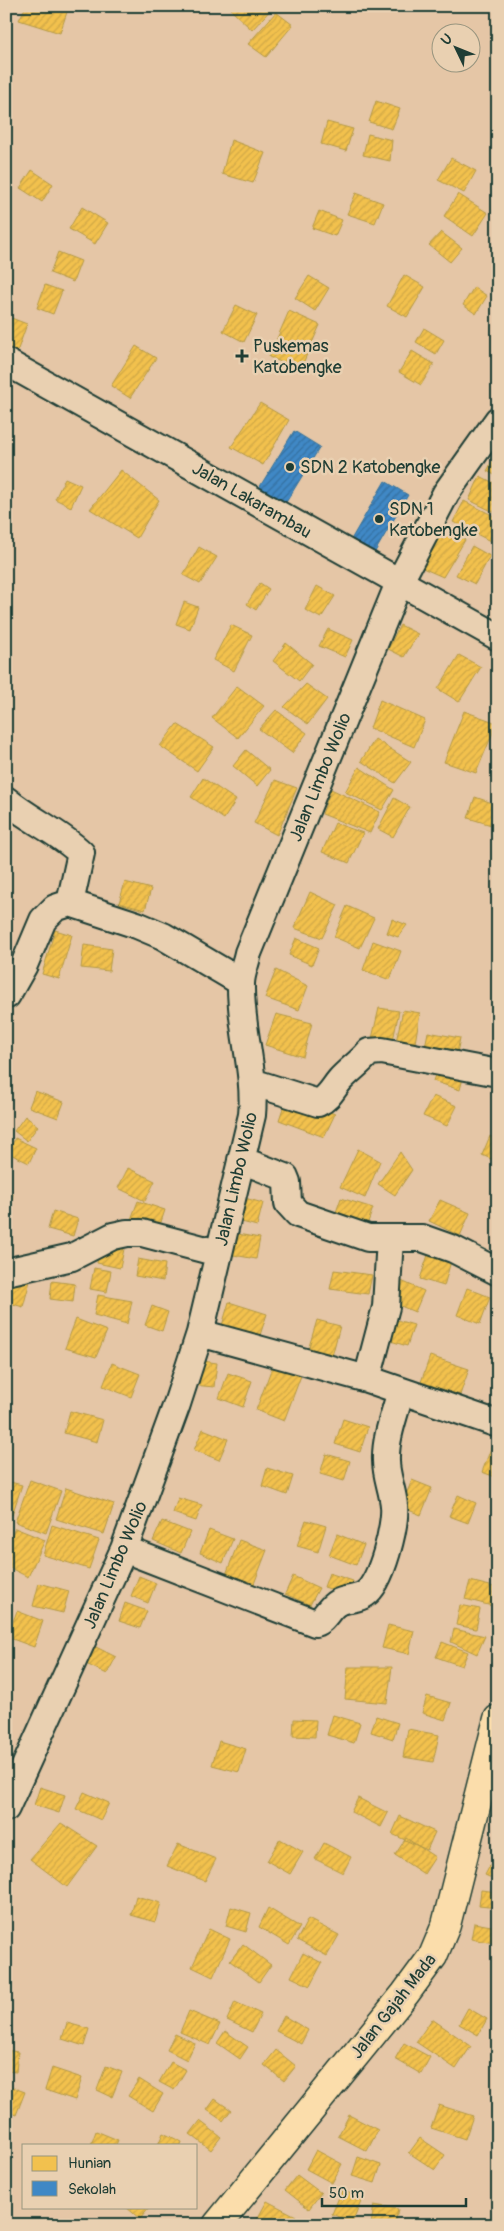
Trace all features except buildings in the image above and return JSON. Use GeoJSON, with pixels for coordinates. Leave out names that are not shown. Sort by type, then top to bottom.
{"type":"FeatureCollection","features":[{"type":"Feature","properties":{"kind":"highway","name":"Jalan Gajah Mada"},"geometry":{"type":"LineString","coordinates":[[217,2225],[433,1956],[441,1941],[446,1925],[498,1719]]}},
{"type":"Feature","properties":{"kind":"street","name":"Jalan Lakarambau"},"geometry":{"type":"LineString","coordinates":[[6,362],[498,637]]}},
{"type":"Feature","properties":{"kind":"street","name":"Jalan Limbo Wolio"},"geometry":{"type":"LineString","coordinates":[[6,1808],[124,1549],[177,1404],[200,1333],[252,1115],[254,1093],[245,1035],[241,982],[248,953],[398,582],[446,493],[498,420]]}},
{"type":"Feature","properties":{"kind":"street"},"geometry":{"type":"LineString","coordinates":[[6,800],[20,812],[69,841],[81,853],[70,903]]}},
{"type":"Feature","properties":{"kind":"street"},"geometry":{"type":"LineString","coordinates":[[7,995],[24,965],[43,920],[55,908],[70,903],[137,925],[163,936],[241,982]]}},
{"type":"Feature","properties":{"kind":"street"},"geometry":{"type":"LineString","coordinates":[[252,1082],[318,1103],[328,1096],[341,1078],[359,1064],[369,1052],[382,1051],[498,1073]]}},
{"type":"Feature","properties":{"kind":"street"},"geometry":{"type":"LineString","coordinates":[[241,1160],[285,1177],[288,1203],[298,1214],[368,1238],[422,1238],[453,1249],[498,1272]]}},
{"type":"Feature","properties":{"kind":"street"},"geometry":{"type":"LineString","coordinates":[[6,1272],[72,1257],[113,1236],[127,1233],[142,1233],[218,1252]]}},
{"type":"Feature","properties":{"kind":"street"},"geometry":{"type":"LineString","coordinates":[[366,1378],[386,1307],[390,1238]]}},
{"type":"Feature","properties":{"kind":"street"},"geometry":{"type":"LineString","coordinates":[[200,1333],[366,1378],[498,1424]]}},
{"type":"Feature","properties":{"kind":"street"},"geometry":{"type":"LineString","coordinates":[[124,1549],[314,1623],[319,1622],[334,1605],[344,1599],[365,1595],[371,1589],[377,1577],[395,1522],[394,1504],[386,1461],[390,1430],[401,1390]]}},
{"type":"Feature","properties":{"kind":"place","name":"Puskemas Katobengke"},"geometry":{"type":"Point","coordinates":[242,356]}},
{"type":"Feature","properties":{"kind":"place","name":"SDN 2 Katobengke"},"geometry":{"type":"Point","coordinates":[290,467]}},
{"type":"Feature","properties":{"kind":"place","name":"SDN 1 Katobengke"},"geometry":{"type":"Point","coordinates":[379,519]}}]}
